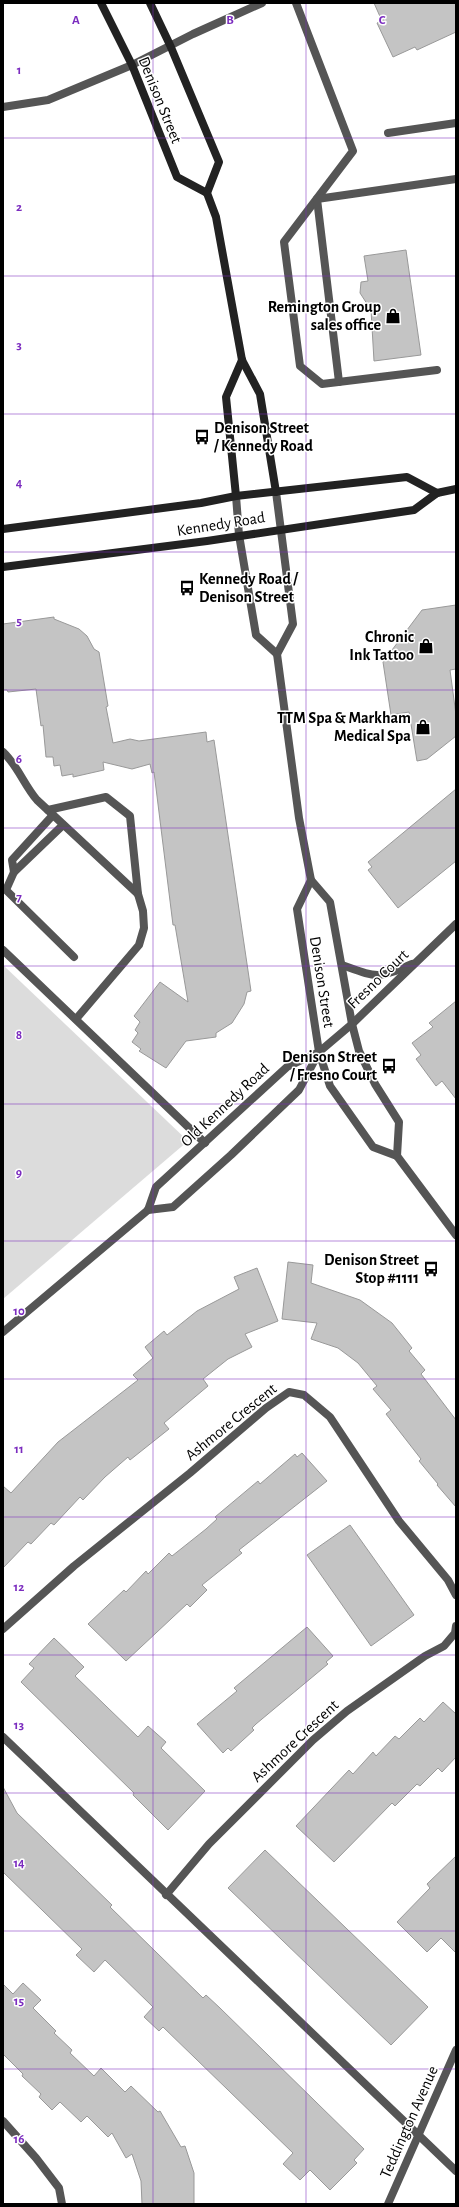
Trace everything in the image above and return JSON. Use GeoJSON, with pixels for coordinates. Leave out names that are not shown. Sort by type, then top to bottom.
{"type":"FeatureCollection","features":[{"type":"Feature","properties":{"kind":"main road","name":"Denison Street"},"geometry":{"type":"LineString","coordinates":[[101,3],[132,66],[177,177],[207,193],[219,162],[170,45],[150,3]]}},
{"type":"Feature","properties":{"kind":"main road"},"geometry":{"type":"LineString","coordinates":[[207,193],[216,217],[242,360],[260,394],[276,492]]}},
{"type":"Feature","properties":{"kind":"main road"},"geometry":{"type":"LineString","coordinates":[[236,496],[226,397],[242,360]]}},
{"type":"Feature","properties":{"kind":"main road","name":"Kennedy Road"},"geometry":{"type":"LineString","coordinates":[[3,528],[201,503],[236,496],[407,477],[436,493]]}},
{"type":"Feature","properties":{"kind":"main road","name":"Kennedy Road"},"geometry":{"type":"LineString","coordinates":[[3,567],[207,541],[414,510],[436,493],[456,489]]}},
{"type":"Feature","properties":{"kind":"street"},"geometry":{"type":"LineString","coordinates":[[3,107],[48,100],[132,66],[170,45],[262,3]]}},
{"type":"Feature","properties":{"kind":"street"},"geometry":{"type":"LineString","coordinates":[[296,3],[353,151],[284,242],[300,366],[322,384],[437,370]]}},
{"type":"Feature","properties":{"kind":"street"},"geometry":{"type":"LineString","coordinates":[[388,133],[456,123]]}},
{"type":"Feature","properties":{"kind":"street"},"geometry":{"type":"LineString","coordinates":[[317,199],[456,179]]}},
{"type":"Feature","properties":{"kind":"street"},"geometry":{"type":"LineString","coordinates":[[317,199],[339,382]]}},
{"type":"Feature","properties":{"kind":"street"},"geometry":{"type":"LineString","coordinates":[[236,496],[239,535],[256,635],[277,654],[293,624],[276,492]]}},
{"type":"Feature","properties":{"kind":"street","name":"Denison Street"},"geometry":{"type":"LineString","coordinates":[[277,654],[299,818],[312,880],[330,902],[352,1024],[359,1051],[366,1067],[399,1122],[397,1156],[373,1147],[330,1086],[324,1073],[319,1052],[297,909],[312,880]]}},
{"type":"Feature","properties":{"kind":"street"},"geometry":{"type":"LineString","coordinates":[[3,752],[13,762],[27,788],[63,825],[138,894]]}},
{"type":"Feature","properties":{"kind":"street"},"geometry":{"type":"LineString","coordinates":[[14,872],[12,860],[51,813],[106,797],[130,816],[138,894],[143,910],[144,928],[139,945],[76,1019]]}},
{"type":"Feature","properties":{"kind":"street"},"geometry":{"type":"LineString","coordinates":[[63,825],[14,872],[6,890],[74,957]]}},
{"type":"Feature","properties":{"kind":"street","name":"Fresno Court"},"geometry":{"type":"LineString","coordinates":[[319,1052],[352,1024],[412,964],[456,924]]}},
{"type":"Feature","properties":{"kind":"street"},"geometry":{"type":"LineString","coordinates":[[3,950],[205,1143]]}},
{"type":"Feature","properties":{"kind":"street"},"geometry":{"type":"LineString","coordinates":[[342,965],[370,975],[384,976],[412,964]]}},
{"type":"Feature","properties":{"kind":"street"},"geometry":{"type":"LineString","coordinates":[[3,1332],[148,1210],[173,1207],[299,1090],[319,1052]]}},
{"type":"Feature","properties":{"kind":"street","name":"Old Kennedy Road"},"geometry":{"type":"LineString","coordinates":[[148,1210],[156,1187],[286,1067],[319,1052]]}},
{"type":"Feature","properties":{"kind":"street"},"geometry":{"type":"LineString","coordinates":[[397,1156],[456,1236]]}},
{"type":"Feature","properties":{"kind":"street","name":"Ashmore Crescent"},"geometry":{"type":"LineString","coordinates":[[3,1629],[74,1566],[190,1473],[266,1408],[289,1392],[304,1395],[330,1417],[399,1521],[448,1580],[456,1595]]}},
{"type":"Feature","properties":{"kind":"street","name":"Ashmore Crescent"},"geometry":{"type":"LineString","coordinates":[[166,1895],[209,1844],[313,1740],[354,1706],[425,1656],[444,1646],[455,1633],[456,1626]]}},
{"type":"Feature","properties":{"kind":"street"},"geometry":{"type":"LineString","coordinates":[[3,1737],[166,1895],[456,2171]]}},
{"type":"Feature","properties":{"kind":"street","name":"Teddington Avenue"},"geometry":{"type":"LineString","coordinates":[[388,2204],[456,2050]]}},
{"type":"Feature","properties":{"kind":"street"},"geometry":{"type":"LineString","coordinates":[[3,2121],[36,2158],[59,2188],[62,2204]]}},
{"type":"Feature","properties":{"kind":"shaded area"},"geometry":{"type":"Polygon","coordinates":[[[3,965],[188,1141],[3,1299],[3,965]]]}},
{"type":"Feature","properties":{"kind":"building"},"geometry":{"type":"Polygon","coordinates":[[[374,3],[456,3],[456,32],[417,50],[415,47],[393,57],[377,23],[382,21],[374,3]]]}},
{"type":"Feature","properties":{"kind":"building","name":"Remington Group sales office"},"geometry":{"type":"Polygon","coordinates":[[[406,250],[421,355],[374,361],[371,310],[360,293],[361,282],[368,281],[364,256],[406,250]]]}},
{"type":"Feature","properties":{"kind":"building"},"geometry":{"type":"Polygon","coordinates":[[[456,605],[456,669],[450,670],[456,715],[456,736],[427,759],[417,761],[409,712],[391,715],[383,662],[422,610],[456,605]]]}},
{"type":"Feature","properties":{"kind":"building"},"geometry":{"type":"Polygon","coordinates":[[[54,617],[54,619],[79,629],[87,636],[94,649],[99,652],[108,706],[106,707],[113,743],[130,739],[139,741],[206,732],[207,742],[214,740],[251,991],[247,992],[244,1004],[232,1023],[216,1033],[216,1037],[186,1041],[166,1068],[139,1051],[141,1049],[132,1042],[138,1033],[135,1030],[140,1022],[134,1016],[160,982],[188,1002],[175,925],[173,925],[154,772],[152,773],[150,764],[132,769],[103,762],[104,770],[73,777],[73,774],[62,776],[60,765],[54,766],[53,757],[46,757],[43,725],[41,726],[36,689],[8,692],[7,690],[3,690],[3,624],[54,617]]]}},
{"type":"Feature","properties":{"kind":"building"},"geometry":{"type":"Polygon","coordinates":[[[456,789],[456,861],[398,908],[368,870],[372,867],[368,862],[456,789]]]}},
{"type":"Feature","properties":{"kind":"building"},"geometry":{"type":"Polygon","coordinates":[[[456,1001],[456,1099],[442,1081],[436,1086],[416,1059],[421,1055],[412,1043],[433,1027],[429,1023],[456,1001]]]}},
{"type":"Feature","properties":{"kind":"building"},"geometry":{"type":"Polygon","coordinates":[[[288,1262],[313,1265],[311,1283],[360,1300],[392,1323],[412,1348],[409,1351],[425,1370],[421,1374],[456,1420],[456,1507],[437,1485],[438,1484],[419,1461],[421,1459],[386,1414],[391,1410],[373,1389],[377,1386],[358,1363],[338,1348],[311,1339],[317,1323],[282,1319],[288,1262]]]}},
{"type":"Feature","properties":{"kind":"building"},"geometry":{"type":"Polygon","coordinates":[[[257,1268],[278,1321],[245,1334],[252,1347],[228,1359],[203,1379],[208,1386],[164,1423],[169,1429],[130,1460],[128,1457],[105,1477],[83,1500],[80,1497],[54,1525],[51,1523],[31,1544],[28,1542],[3,1568],[3,1486],[11,1493],[58,1442],[138,1380],[133,1375],[153,1358],[145,1347],[164,1331],[167,1335],[197,1311],[239,1289],[234,1277],[257,1268]]]}},
{"type":"Feature","properties":{"kind":"building"},"geometry":{"type":"Polygon","coordinates":[[[302,1453],[327,1481],[239,1550],[242,1553],[202,1585],[207,1590],[190,1607],[187,1604],[126,1661],[88,1624],[124,1590],[126,1592],[146,1571],[148,1574],[169,1553],[172,1556],[206,1529],[217,1519],[215,1517],[258,1481],[260,1484],[295,1454],[297,1457],[302,1453]]]}},
{"type":"Feature","properties":{"kind":"building"},"geometry":{"type":"Polygon","coordinates":[[[350,1525],[414,1615],[371,1646],[307,1555],[350,1525]]]}},
{"type":"Feature","properties":{"kind":"building"},"geometry":{"type":"Polygon","coordinates":[[[307,1627],[333,1656],[326,1662],[328,1664],[256,1724],[252,1728],[254,1730],[231,1751],[228,1748],[223,1753],[197,1724],[237,1691],[234,1688],[307,1627]]]}},
{"type":"Feature","properties":{"kind":"building"},"geometry":{"type":"Polygon","coordinates":[[[54,1638],[84,1667],[75,1676],[138,1737],[148,1726],[166,1742],[161,1748],[205,1791],[168,1830],[133,1795],[134,1793],[21,1682],[34,1668],[29,1664],[54,1638]]]}},
{"type":"Feature","properties":{"kind":"building"},"geometry":{"type":"Polygon","coordinates":[[[443,1702],[456,1714],[456,1757],[442,1772],[438,1768],[420,1786],[417,1784],[395,1806],[392,1803],[334,1862],[296,1826],[349,1770],[353,1774],[373,1752],[376,1756],[395,1736],[399,1739],[420,1718],[424,1722],[443,1702]]]}},
{"type":"Feature","properties":{"kind":"building"},"geometry":{"type":"Polygon","coordinates":[[[3,1787],[17,1813],[112,1905],[110,1907],[203,1998],[206,1995],[220,2008],[364,2149],[354,2160],[357,2163],[330,2190],[310,2170],[300,2180],[283,2164],[293,2153],[163,2027],[159,2031],[144,2017],[153,2007],[105,1960],[94,1972],[76,1955],[82,1949],[3,1872],[3,1787]]]}},
{"type":"Feature","properties":{"kind":"building"},"geometry":{"type":"Polygon","coordinates":[[[265,1850],[428,2007],[391,2045],[228,1888],[265,1850]]]}},
{"type":"Feature","properties":{"kind":"building"},"geometry":{"type":"Polygon","coordinates":[[[456,1856],[456,1953],[441,1938],[427,1952],[397,1922],[430,1888],[427,1884],[456,1856]]]}},
{"type":"Feature","properties":{"kind":"building"},"geometry":{"type":"Polygon","coordinates":[[[23,1983],[41,2000],[33,2008],[56,2031],[54,2033],[72,2050],[70,2053],[94,2076],[101,2068],[125,2092],[131,2086],[158,2112],[160,2111],[181,2147],[185,2146],[194,2173],[194,2204],[142,2204],[141,2181],[132,2154],[126,2158],[112,2133],[108,2137],[87,2116],[81,2122],[60,2102],[52,2110],[39,2097],[41,2094],[22,2076],[23,2074],[3,2054],[3,1984],[13,1994],[23,1983]]]}},
{"type":"Feature","properties":{"kind":"place","name":"Remington Group sales office"},"geometry":{"type":"Point","coordinates":[393,316]}},
{"type":"Feature","properties":{"kind":"place","name":"Denison Street / Kennedy Road"},"geometry":{"type":"Point","coordinates":[202,437]}},
{"type":"Feature","properties":{"kind":"place","name":"Kennedy Road / Denison Street"},"geometry":{"type":"Point","coordinates":[187,588]}},
{"type":"Feature","properties":{"kind":"place","name":"Chronic Ink Tattoo"},"geometry":{"type":"Point","coordinates":[426,646]}},
{"type":"Feature","properties":{"kind":"place","name":"TTM Spa & Markham Medical Spa"},"geometry":{"type":"Point","coordinates":[423,727]}},
{"type":"Feature","properties":{"kind":"place","name":"Denison Street / Fresno Court"},"geometry":{"type":"Point","coordinates":[389,1066]}},
{"type":"Feature","properties":{"kind":"place","name":"Denison Street Stop #1111"},"geometry":{"type":"Point","coordinates":[431,1269]}}]}
